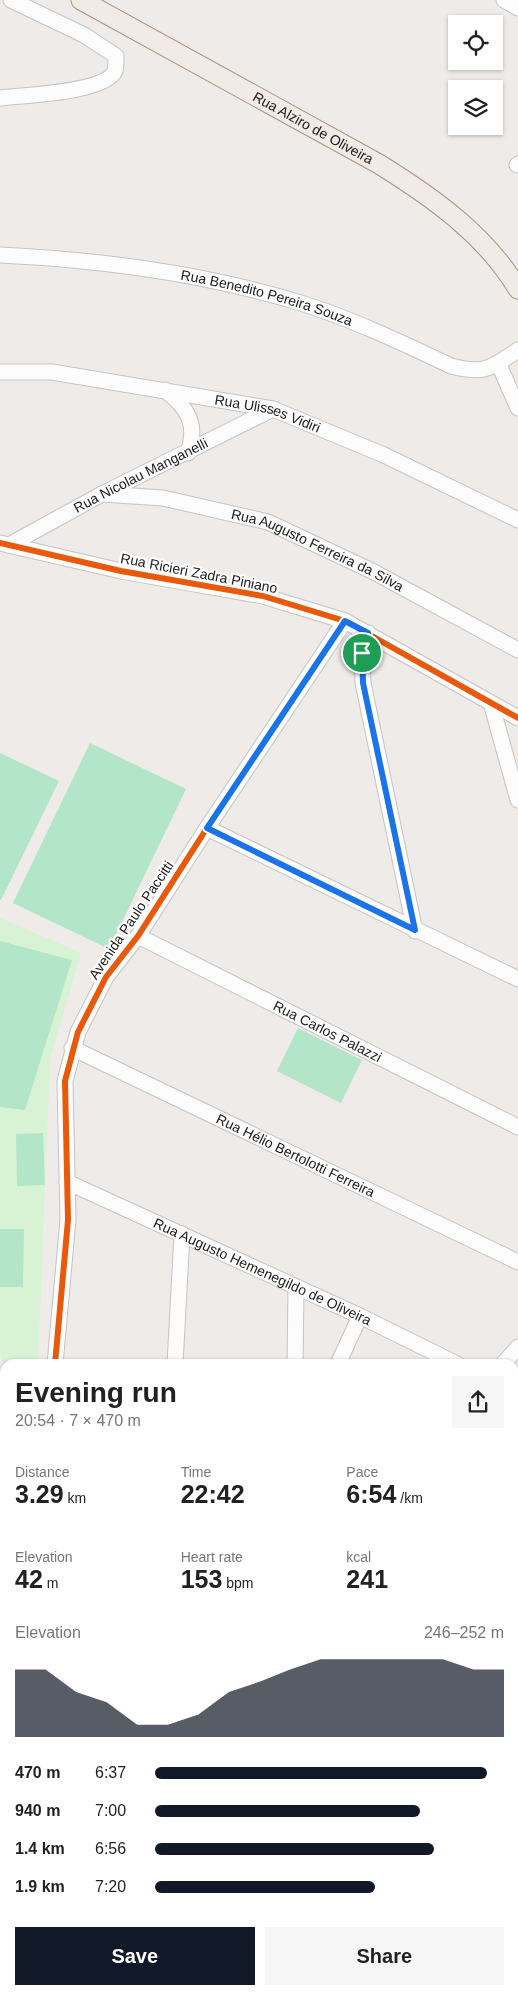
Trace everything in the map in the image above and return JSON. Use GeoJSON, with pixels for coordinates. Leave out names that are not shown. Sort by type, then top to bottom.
{"type":"FeatureCollection","features":[{"type":"Feature","properties":{"kind":"main road","name":"Rua Alziro de Oliveira"},"geometry":{"type":"LineString","coordinates":[[81,0],[379,164],[426,193],[491,252],[518,289]]}},
{"type":"Feature","properties":{"kind":"street"},"geometry":{"type":"LineString","coordinates":[[0,98],[60,92],[93,85],[106,80],[115,72],[116,56],[84,35],[11,0]]}},
{"type":"Feature","properties":{"kind":"street"},"geometry":{"type":"LineString","coordinates":[[504,0],[518,8]]}},
{"type":"Feature","properties":{"kind":"street","name":"Rua Benedito Pereira Souza"},"geometry":{"type":"LineString","coordinates":[[0,255],[150,269],[224,282],[309,306],[451,366],[469,371],[480,371],[498,365],[518,350]]}},
{"type":"Feature","properties":{"kind":"street"},"geometry":{"type":"LineString","coordinates":[[498,365],[518,408]]}},
{"type":"Feature","properties":{"kind":"street","name":"Rua Ulisses Vidiri"},"geometry":{"type":"LineString","coordinates":[[0,372],[52,372],[273,409],[384,454],[518,520]]}},
{"type":"Feature","properties":{"kind":"street"},"geometry":{"type":"LineString","coordinates":[[164,390],[177,400],[192,425],[193,439],[188,452]]}},
{"type":"Feature","properties":{"kind":"street","name":"Rua Nicolau Manganelli"},"geometry":{"type":"LineString","coordinates":[[5,544],[273,409]]}},
{"type":"Feature","properties":{"kind":"street","name":"Rua Augusto Ferreira da Silva"},"geometry":{"type":"LineString","coordinates":[[102,494],[163,498],[201,505],[268,522],[372,571],[518,650]]}},
{"type":"Feature","properties":{"kind":"street","name":"Rua Ricieri Zadra Piniano"},"geometry":{"type":"LineString","coordinates":[[5,544],[121,571],[262,596],[345,621],[518,718]]}},
{"type":"Feature","properties":{"kind":"street","name":"Avenida Paulo Paccitti"},"geometry":{"type":"LineString","coordinates":[[55,1359],[68,1220],[65,1081],[72,1048],[106,977],[138,936],[207,828],[345,621]]}},
{"type":"Feature","properties":{"kind":"street"},"geometry":{"type":"LineString","coordinates":[[368,633],[362,653],[363,683],[415,930]]}},
{"type":"Feature","properties":{"kind":"street"},"geometry":{"type":"LineString","coordinates":[[491,703],[518,800]]}},
{"type":"Feature","properties":{"kind":"street"},"geometry":{"type":"LineString","coordinates":[[207,828],[518,980]]}},
{"type":"Feature","properties":{"kind":"street","name":"Rua Carlos Palazzi"},"geometry":{"type":"LineString","coordinates":[[138,936],[518,1127]]}},
{"type":"Feature","properties":{"kind":"street","name":"Rua Hélio Bertolotti Ferreira"},"geometry":{"type":"LineString","coordinates":[[72,1048],[518,1262]]}},
{"type":"Feature","properties":{"kind":"street","name":"Rua Augusto Hemenegildo de Oliveira"},"geometry":{"type":"LineString","coordinates":[[67,1182],[360,1316],[447,1359]]}},
{"type":"Feature","properties":{"kind":"street"},"geometry":{"type":"LineString","coordinates":[[175,1359],[182,1234]]}},
{"type":"Feature","properties":{"kind":"street"},"geometry":{"type":"LineString","coordinates":[[295,1359],[296,1288]]}},
{"type":"Feature","properties":{"kind":"street"},"geometry":{"type":"LineString","coordinates":[[340,1359],[360,1316]]}},
{"type":"Feature","properties":{"kind":"street"},"geometry":{"type":"LineString","coordinates":[[507,1359],[518,1347]]}},
{"type":"Feature","properties":{"kind":"green space"},"geometry":{"type":"Polygon","coordinates":[[[90,743],[186,789],[109,949],[13,903],[90,743]]]}},
{"type":"Feature","properties":{"kind":"green space"},"geometry":{"type":"Polygon","coordinates":[[[0,753],[59,781],[1,900],[0,899],[0,753]]]}},
{"type":"Feature","properties":{"kind":"green space"},"geometry":{"type":"Polygon","coordinates":[[[0,918],[81,953],[50,1060],[38,1359],[2,1359],[0,1353],[0,918]]]}},
{"type":"Feature","properties":{"kind":"green space"},"geometry":{"type":"Polygon","coordinates":[[[0,941],[72,960],[25,1110],[0,1107],[0,941]]]}},
{"type":"Feature","properties":{"kind":"green space"},"geometry":{"type":"Polygon","coordinates":[[[298,1028],[362,1060],[341,1103],[277,1071],[298,1028]]]}},
{"type":"Feature","properties":{"kind":"green space"},"geometry":{"type":"Polygon","coordinates":[[[43,1133],[45,1185],[17,1186],[16,1134],[43,1133]]]}},
{"type":"Feature","properties":{"kind":"green space"},"geometry":{"type":"Polygon","coordinates":[[[0,1229],[24,1229],[23,1287],[0,1287],[0,1229]]]}},
{"type":"Feature","properties":{"kind":"cycle path"},"geometry":{"type":"LineString","coordinates":[[0,543],[121,571],[263,596],[345,621],[518,718]]}},
{"type":"Feature","properties":{"kind":"cycle path"},"geometry":{"type":"LineString","coordinates":[[55,1359],[68,1220],[65,1081],[78,1032],[106,977],[138,936],[207,828],[345,621]]}},
{"type":"Feature","properties":{"kind":"route"},"geometry":{"type":"LineString","coordinates":[[345,621],[368,633],[362,653],[363,683],[415,930],[207,828],[345,621]]}}]}
